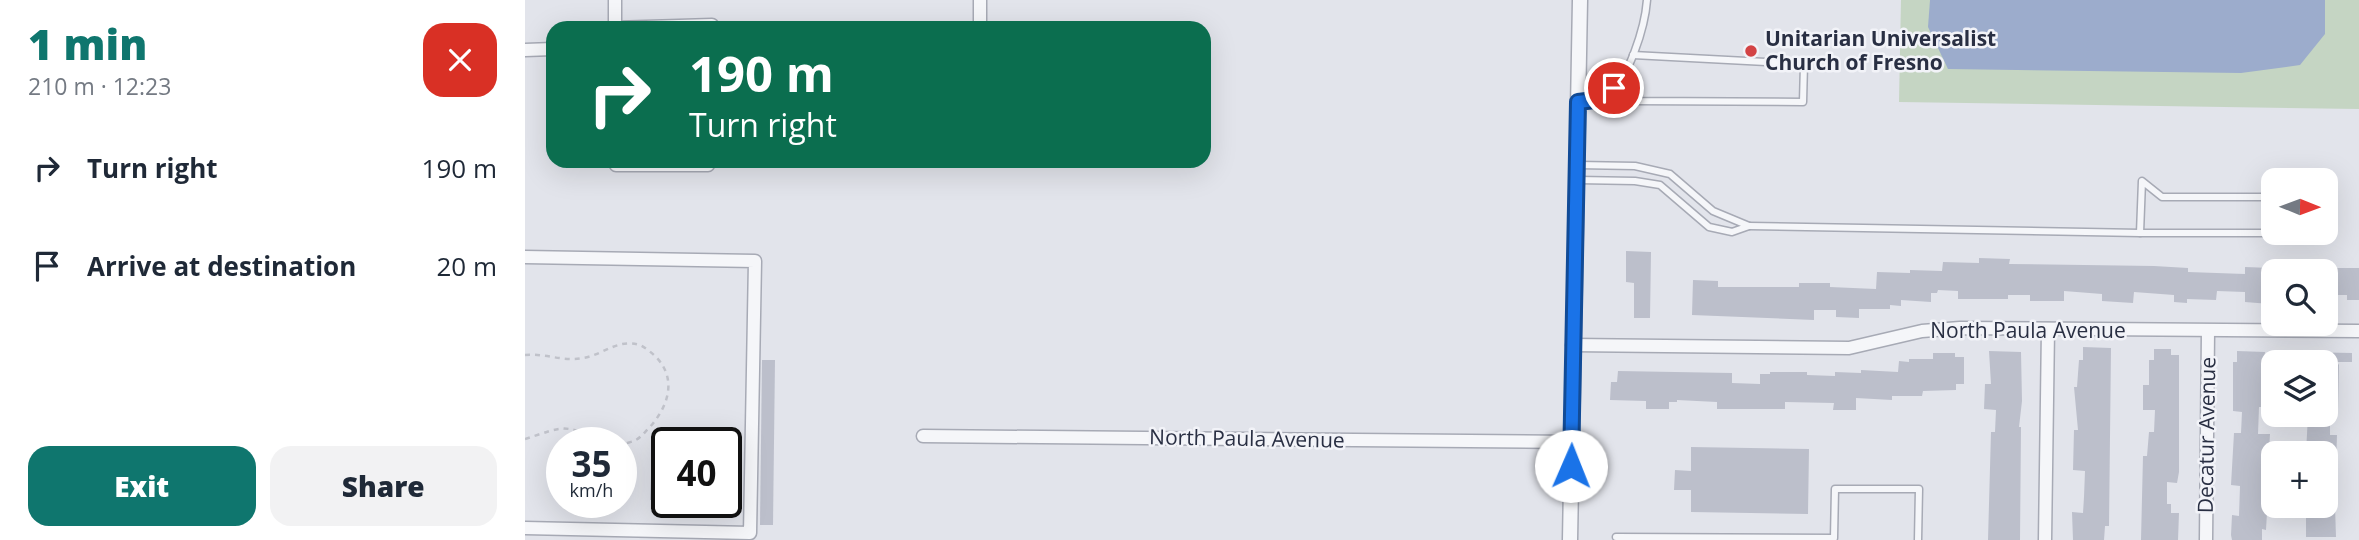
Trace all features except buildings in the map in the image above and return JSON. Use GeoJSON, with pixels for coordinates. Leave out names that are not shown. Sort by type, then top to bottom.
{"type":"FeatureCollection","features":[{"type":"Feature","properties":{"kind":"street"},"geometry":{"type":"LineString","coordinates":[[614,21],[615,0]]}},
{"type":"Feature","properties":{"kind":"street"},"geometry":{"type":"LineString","coordinates":[[980,0],[980,21]]}},
{"type":"Feature","properties":{"kind":"street"},"geometry":{"type":"LineString","coordinates":[[1570,540],[1580,0]]}},
{"type":"Feature","properties":{"kind":"street"},"geometry":{"type":"LineString","coordinates":[[525,50],[546,49]]}},
{"type":"Feature","properties":{"kind":"street"},"geometry":{"type":"LineString","coordinates":[[525,257],[755,261],[749,538],[525,528]]}},
{"type":"Feature","properties":{"kind":"street"},"geometry":{"type":"LineString","coordinates":[[2045,540],[2048,329]]}},
{"type":"Feature","properties":{"kind":"street","name":"North Paula Avenue"},"geometry":{"type":"LineString","coordinates":[[1572,345],[1849,348],[1931,330],[2359,331]]}},
{"type":"Feature","properties":{"kind":"street","name":"Decatur Avenue"},"geometry":{"type":"LineString","coordinates":[[2206,540],[2208,331]]}},
{"type":"Feature","properties":{"kind":"street","name":"North Paula Avenue"},"geometry":{"type":"LineString","coordinates":[[923,436],[1571,442]]}},
{"type":"Feature","properties":{"kind":"lane"},"geometry":{"type":"LineString","coordinates":[[1578,102],[1603,99],[1614,88],[1640,39],[1647,0]]}},
{"type":"Feature","properties":{"kind":"lane"},"geometry":{"type":"LineString","coordinates":[[1614,88],[1634,101],[1803,102],[1804,64],[1633,55]]}},
{"type":"Feature","properties":{"kind":"lane"},"geometry":{"type":"LineString","coordinates":[[1577,164],[1635,166],[1670,174],[1713,211],[1749,226]]}},
{"type":"Feature","properties":{"kind":"lane"},"geometry":{"type":"LineString","coordinates":[[1576,180],[1635,181],[1660,185],[1709,227],[1732,232],[1749,226],[2261,233]]}},
{"type":"Feature","properties":{"kind":"lane"},"geometry":{"type":"LineString","coordinates":[[2140,233],[2142,181],[2162,197],[2261,197]]}},
{"type":"Feature","properties":{"kind":"lane"},"geometry":{"type":"LineString","coordinates":[[1616,537],[1835,538],[1835,489],[1919,489],[1918,540]]}},
{"type":"Feature","properties":{"kind":"path"},"geometry":{"type":"LineString","coordinates":[[525,355],[542,354],[581,359],[620,344],[636,344],[653,354],[664,367],[669,381],[666,403],[660,416],[637,439]]}},
{"type":"Feature","properties":{"kind":"path"},"geometry":{"type":"LineString","coordinates":[[525,439],[546,431]]}},
{"type":"Feature","properties":{"kind":"green space"},"geometry":{"type":"Polygon","coordinates":[[[1901,0],[2359,0],[2359,109],[1899,102],[1901,0]]]}},
{"type":"Feature","properties":{"kind":"water"},"geometry":{"type":"Polygon","coordinates":[[[1930,0],[2325,0],[2325,34],[2300,65],[2241,73],[1948,69],[1928,27],[1930,0]]]}},
{"type":"Feature","properties":{"kind":"place","name":"Unitarian Universalist Church of Fresno"},"geometry":{"type":"Point","coordinates":[1751,51]}},
{"type":"Feature","properties":{"kind":"route"},"geometry":{"type":"LineString","coordinates":[[1571,466],[1578,102],[1601,100],[1614,88]]}}]}
